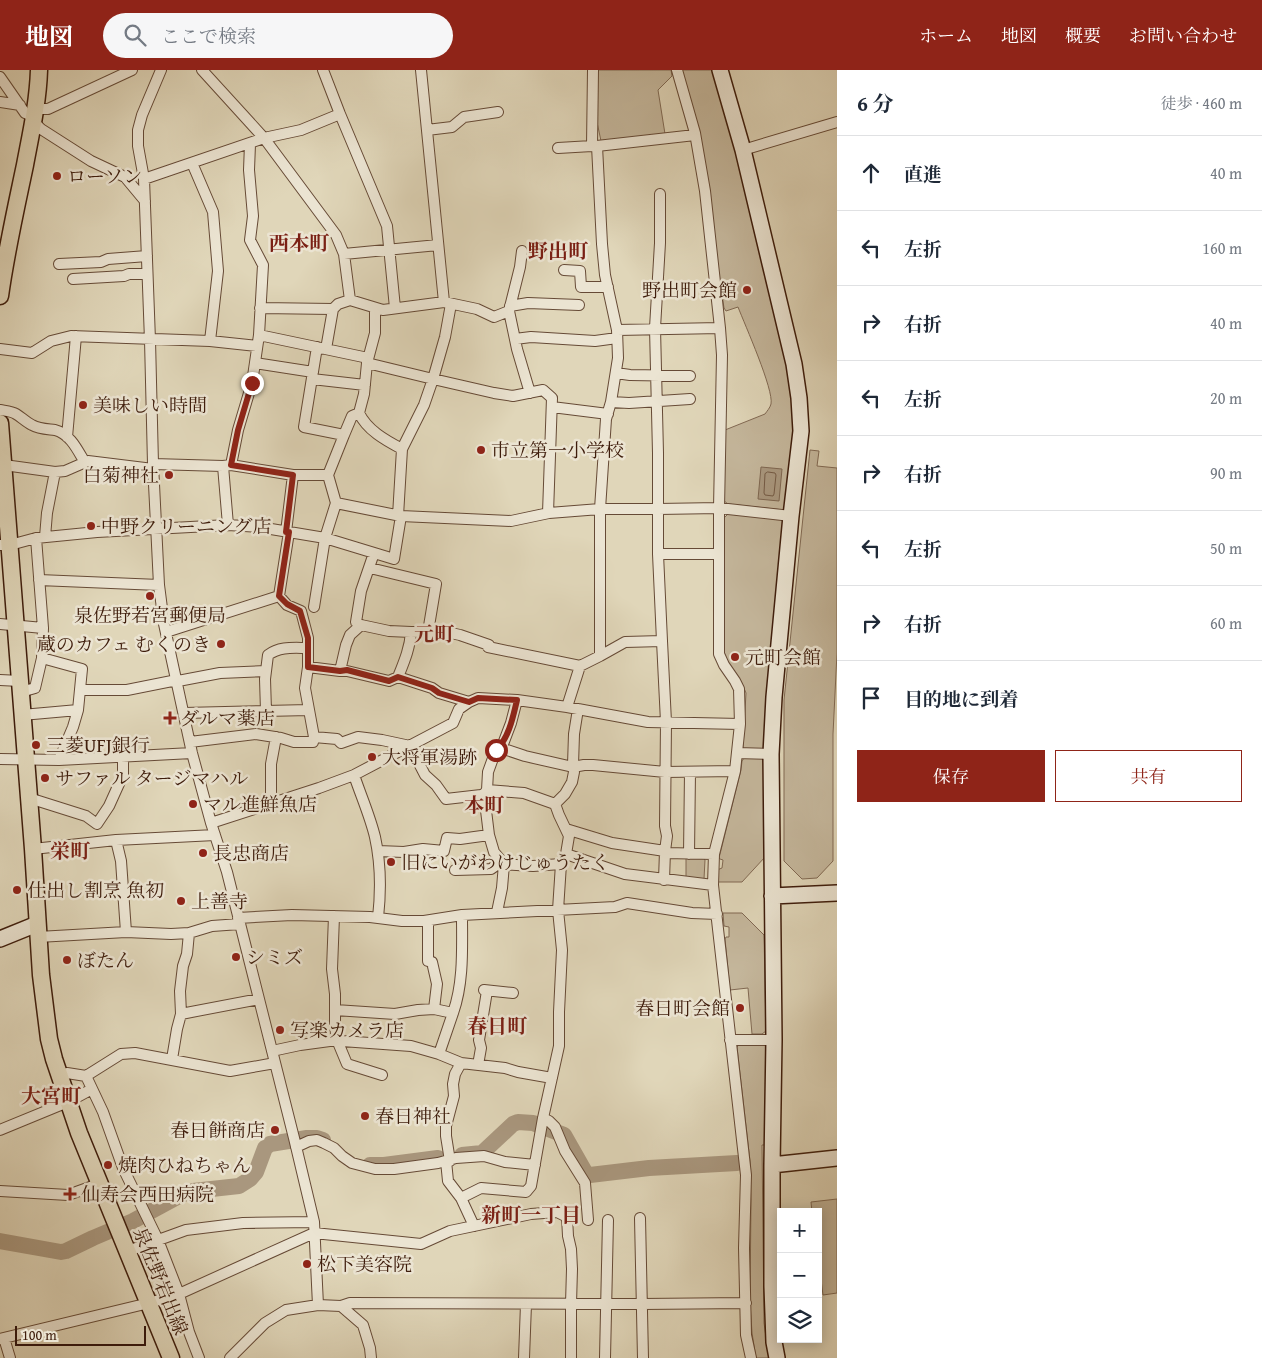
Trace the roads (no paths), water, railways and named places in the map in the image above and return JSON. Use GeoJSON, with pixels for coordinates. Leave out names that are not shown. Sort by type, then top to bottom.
{"type":"FeatureCollection","features":[{"type":"Feature","properties":{"kind":"main road"},"geometry":{"type":"LineString","coordinates":[[0,296],[3,252],[35,116],[38,70]]}},
{"type":"Feature","properties":{"kind":"main road","name":"泉佐野岩出線"},"geometry":{"type":"LineString","coordinates":[[0,422],[4,465],[8,626],[20,687],[33,849],[37,931],[48,1039],[79,1133],[171,1358]]}},
{"type":"Feature","properties":{"kind":"street"},"geometry":{"type":"LineString","coordinates":[[35,116],[132,70]]}},
{"type":"Feature","properties":{"kind":"street"},"geometry":{"type":"LineString","coordinates":[[161,70],[138,130],[138,146],[144,179],[153,466],[159,585],[166,632],[191,745],[259,998],[314,1222],[318,1305]]}},
{"type":"Feature","properties":{"kind":"street"},"geometry":{"type":"LineString","coordinates":[[202,70],[264,138],[336,235],[344,254],[350,300]]}},
{"type":"Feature","properties":{"kind":"street"},"geometry":{"type":"LineString","coordinates":[[323,70],[387,226],[395,308]]}},
{"type":"Feature","properties":{"kind":"street"},"geometry":{"type":"LineString","coordinates":[[5,545],[40,538],[97,532],[228,525],[259,527],[325,538],[394,559],[400,516],[402,449],[424,405],[433,379],[445,337],[447,303],[438,245],[420,70]]}},
{"type":"Feature","properties":{"kind":"street"},"geometry":{"type":"LineString","coordinates":[[593,70],[595,146],[604,267],[617,334],[618,358],[611,402],[606,419],[600,509],[600,656]]}},
{"type":"Feature","properties":{"kind":"street"},"geometry":{"type":"LineString","coordinates":[[677,70],[695,136],[705,191],[722,355],[718,554],[719,654],[739,689],[740,724],[735,772],[714,854],[713,885],[746,1175],[744,1248],[746,1335],[750,1358]]}},
{"type":"Feature","properties":{"kind":"street"},"geometry":{"type":"LineString","coordinates":[[720,70],[743,150],[794,364],[801,431],[774,697],[772,754],[774,1040],[772,1252],[774,1342],[777,1358]]}},
{"type":"Feature","properties":{"kind":"street"},"geometry":{"type":"LineString","coordinates":[[0,77],[25,112],[35,116],[42,129],[91,161],[125,177],[145,201]]}},
{"type":"Feature","properties":{"kind":"street"},"geometry":{"type":"LineString","coordinates":[[0,102],[20,104]]}},
{"type":"Feature","properties":{"kind":"street"},"geometry":{"type":"LineString","coordinates":[[427,130],[452,126],[464,116],[498,112]]}},
{"type":"Feature","properties":{"kind":"street"},"geometry":{"type":"LineString","coordinates":[[144,179],[264,138],[301,130],[340,114]]}},
{"type":"Feature","properties":{"kind":"street"},"geometry":{"type":"LineString","coordinates":[[743,150],[837,122]]}},
{"type":"Feature","properties":{"kind":"street"},"geometry":{"type":"LineString","coordinates":[[558,148],[695,136]]}},
{"type":"Feature","properties":{"kind":"street"},"geometry":{"type":"LineString","coordinates":[[228,525],[227,466],[252,383],[257,346],[263,265],[250,240],[253,216],[248,170],[250,144]]}},
{"type":"Feature","properties":{"kind":"street"},"geometry":{"type":"LineString","coordinates":[[192,163],[213,212],[218,271],[210,341]]}},
{"type":"Feature","properties":{"kind":"street"},"geometry":{"type":"LineString","coordinates":[[660,194],[660,242],[655,328],[658,554],[666,722],[665,826],[667,836],[664,880]]}},
{"type":"Feature","properties":{"kind":"street"},"geometry":{"type":"LineString","coordinates":[[344,254],[438,245]]}},
{"type":"Feature","properties":{"kind":"street"},"geometry":{"type":"LineString","coordinates":[[522,251],[520,267],[509,309],[515,339],[530,392]]}},
{"type":"Feature","properties":{"kind":"street"},"geometry":{"type":"LineString","coordinates":[[59,264],[101,262],[108,259],[147,256]]}},
{"type":"Feature","properties":{"kind":"street"},"geometry":{"type":"LineString","coordinates":[[564,270],[580,271],[581,288],[608,287]]}},
{"type":"Feature","properties":{"kind":"street"},"geometry":{"type":"LineString","coordinates":[[73,279],[147,274]]}},
{"type":"Feature","properties":{"kind":"street"},"geometry":{"type":"LineString","coordinates":[[344,435],[304,427],[313,376],[333,309],[338,304],[350,300],[383,310],[447,303],[478,309],[494,318],[509,309],[528,303],[579,305]]}},
{"type":"Feature","properties":{"kind":"street"},"geometry":{"type":"LineString","coordinates":[[260,308],[333,309]]}},
{"type":"Feature","properties":{"kind":"street"},"geometry":{"type":"LineString","coordinates":[[375,308],[375,333],[367,360],[364,394],[358,413],[362,421],[383,439],[402,449]]}},
{"type":"Feature","properties":{"kind":"street"},"geometry":{"type":"LineString","coordinates":[[515,339],[531,337],[595,341],[617,334],[655,328],[720,328]]}},
{"type":"Feature","properties":{"kind":"street"},"geometry":{"type":"LineString","coordinates":[[258,334],[322,348],[433,379],[494,393],[513,396],[543,390],[552,398],[548,513]]}},
{"type":"Feature","properties":{"kind":"street"},"geometry":{"type":"LineString","coordinates":[[0,349],[32,353],[51,341],[71,336],[210,341],[257,346]]}},
{"type":"Feature","properties":{"kind":"street"},"geometry":{"type":"LineString","coordinates":[[67,436],[76,336]]}},
{"type":"Feature","properties":{"kind":"street"},"geometry":{"type":"LineString","coordinates":[[254,363],[365,385]]}},
{"type":"Feature","properties":{"kind":"street"},"geometry":{"type":"LineString","coordinates":[[616,373],[690,376]]}},
{"type":"Feature","properties":{"kind":"street"},"geometry":{"type":"LineString","coordinates":[[611,402],[629,403],[690,399]]}},
{"type":"Feature","properties":{"kind":"street"},"geometry":{"type":"LineString","coordinates":[[552,407],[608,414]]}},
{"type":"Feature","properties":{"kind":"street"},"geometry":{"type":"LineString","coordinates":[[0,410],[15,413],[31,425],[56,431],[67,436],[84,461]]}},
{"type":"Feature","properties":{"kind":"street"},"geometry":{"type":"LineString","coordinates":[[314,607],[325,538],[336,503],[328,475],[352,416],[358,413]]}},
{"type":"Feature","properties":{"kind":"street"},"geometry":{"type":"LineString","coordinates":[[4,465],[55,472],[88,461],[153,466],[227,466],[293,475],[328,475]]}},
{"type":"Feature","properties":{"kind":"street"},"geometry":{"type":"LineString","coordinates":[[0,680],[20,687],[35,688],[42,658],[43,628],[39,580],[40,538],[47,514],[55,472]]}},
{"type":"Feature","properties":{"kind":"street"},"geometry":{"type":"LineString","coordinates":[[279,596],[288,532],[293,475]]}},
{"type":"Feature","properties":{"kind":"street"},"geometry":{"type":"LineString","coordinates":[[336,503],[400,516],[511,521],[548,513],[600,509],[719,508],[791,516]]}},
{"type":"Feature","properties":{"kind":"street"},"geometry":{"type":"LineString","coordinates":[[374,553],[361,591],[356,622],[361,625],[389,631],[442,631],[460,635],[489,646],[580,666],[625,642],[662,641]]}},
{"type":"Feature","properties":{"kind":"street"},"geometry":{"type":"LineString","coordinates":[[658,554],[718,554]]}},
{"type":"Feature","properties":{"kind":"street"},"geometry":{"type":"LineString","coordinates":[[370,568],[436,584],[428,632]]}},
{"type":"Feature","properties":{"kind":"street"},"geometry":{"type":"LineString","coordinates":[[39,580],[159,585]]}},
{"type":"Feature","properties":{"kind":"street"},"geometry":{"type":"LineString","coordinates":[[166,632],[279,596]]}},
{"type":"Feature","properties":{"kind":"street"},"geometry":{"type":"LineString","coordinates":[[0,759],[60,760],[123,757],[256,734],[294,742],[313,742],[314,737],[305,688],[308,667],[308,638],[300,611],[287,604],[279,596]]}},
{"type":"Feature","properties":{"kind":"street"},"geometry":{"type":"LineString","coordinates":[[340,671],[350,635],[361,625]]}},
{"type":"Feature","properties":{"kind":"street"},"geometry":{"type":"LineString","coordinates":[[8,626],[43,628]]}},
{"type":"Feature","properties":{"kind":"street"},"geometry":{"type":"LineString","coordinates":[[398,677],[408,652],[411,632]]}},
{"type":"Feature","properties":{"kind":"street"},"geometry":{"type":"LineString","coordinates":[[266,711],[268,655],[282,648],[308,648]]}},
{"type":"Feature","properties":{"kind":"street"},"geometry":{"type":"LineString","coordinates":[[42,658],[82,669],[78,710],[60,760]]}},
{"type":"Feature","properties":{"kind":"street"},"geometry":{"type":"LineString","coordinates":[[567,707],[580,666]]}},
{"type":"Feature","properties":{"kind":"street"},"geometry":{"type":"LineString","coordinates":[[308,667],[340,671],[347,670],[389,681],[398,677],[469,702]]}},
{"type":"Feature","properties":{"kind":"street"},"geometry":{"type":"LineString","coordinates":[[80,690],[127,690],[220,673],[266,671]]}},
{"type":"Feature","properties":{"kind":"street"},"geometry":{"type":"LineString","coordinates":[[211,823],[354,775],[453,723],[459,709],[478,698],[517,700],[567,707],[648,722],[740,724]]}},
{"type":"Feature","properties":{"kind":"street"},"geometry":{"type":"LineString","coordinates":[[497,912],[504,864],[494,852],[489,835],[486,792],[488,772],[496,750],[503,744],[517,700]]}},
{"type":"Feature","properties":{"kind":"street"},"geometry":{"type":"LineString","coordinates":[[555,804],[565,794],[572,782],[574,772],[574,734],[578,709]]}},
{"type":"Feature","properties":{"kind":"street"},"geometry":{"type":"LineString","coordinates":[[22,715],[78,710]]}},
{"type":"Feature","properties":{"kind":"street"},"geometry":{"type":"LineString","coordinates":[[184,713],[309,710]]}},
{"type":"Feature","properties":{"kind":"street"},"geometry":{"type":"LineString","coordinates":[[271,804],[271,764],[276,737]]}},
{"type":"Feature","properties":{"kind":"street"},"geometry":{"type":"LineString","coordinates":[[314,737],[337,739],[341,743],[358,738],[382,740],[410,746]]}},
{"type":"Feature","properties":{"kind":"street"},"geometry":{"type":"LineString","coordinates":[[410,746],[425,775],[436,785],[446,799],[486,792],[524,793],[555,804]]}},
{"type":"Feature","properties":{"kind":"street"},"geometry":{"type":"LineString","coordinates":[[498,747],[573,768],[593,764],[665,772],[735,772]]}},
{"type":"Feature","properties":{"kind":"street"},"geometry":{"type":"LineString","coordinates":[[737,753],[772,754]]}},
{"type":"Feature","properties":{"kind":"street"},"geometry":{"type":"LineString","coordinates":[[29,798],[86,816],[97,824],[109,806],[123,775],[123,757]]}},
{"type":"Feature","properties":{"kind":"street"},"geometry":{"type":"LineString","coordinates":[[689,854],[690,772]]}},
{"type":"Feature","properties":{"kind":"street"},"geometry":{"type":"LineString","coordinates":[[354,775],[375,835],[378,851],[380,893],[378,918]]}},
{"type":"Feature","properties":{"kind":"street"},"geometry":{"type":"LineString","coordinates":[[461,1198],[481,1188],[526,1192],[531,1186],[542,1123],[559,1046],[562,950],[558,910],[561,864],[566,854],[569,836],[555,804]]}},
{"type":"Feature","properties":{"kind":"street"},"geometry":{"type":"LineString","coordinates":[[566,829],[612,843],[665,852],[714,854]]}},
{"type":"Feature","properties":{"kind":"street"},"geometry":{"type":"LineString","coordinates":[[33,849],[116,840],[215,835]]}},
{"type":"Feature","properties":{"kind":"street"},"geometry":{"type":"LineString","coordinates":[[378,851],[404,852],[423,849],[444,851],[446,838],[460,839],[489,835]]}},
{"type":"Feature","properties":{"kind":"street"},"geometry":{"type":"LineString","coordinates":[[116,840],[121,861],[126,932]]}},
{"type":"Feature","properties":{"kind":"street"},"geometry":{"type":"LineString","coordinates":[[566,854],[625,874],[713,885]]}},
{"type":"Feature","properties":{"kind":"street"},"geometry":{"type":"LineString","coordinates":[[454,870],[491,869],[498,864],[533,866],[561,864]]}},
{"type":"Feature","properties":{"kind":"street"},"geometry":{"type":"LineString","coordinates":[[772,896],[837,893]]}},
{"type":"Feature","properties":{"kind":"street"},"geometry":{"type":"LineString","coordinates":[[0,939],[37,931],[189,933],[239,921],[292,915],[378,918],[402,922],[428,921],[462,915],[497,912],[615,907],[627,903],[692,914],[717,914]]}},
{"type":"Feature","properties":{"kind":"street"},"geometry":{"type":"LineString","coordinates":[[439,1054],[458,1000],[462,915]]}},
{"type":"Feature","properties":{"kind":"street"},"geometry":{"type":"LineString","coordinates":[[334,916],[332,969],[336,994],[335,1027],[337,1040],[347,1064],[382,1076]]}},
{"type":"Feature","properties":{"kind":"street"},"geometry":{"type":"LineString","coordinates":[[428,921],[428,961],[432,962],[437,984],[434,1009]]}},
{"type":"Feature","properties":{"kind":"street"},"geometry":{"type":"LineString","coordinates":[[172,1059],[181,1014],[180,991],[189,933]]}},
{"type":"Feature","properties":{"kind":"street"},"geometry":{"type":"LineString","coordinates":[[478,1065],[485,991],[513,993]]}},
{"type":"Feature","properties":{"kind":"street"},"geometry":{"type":"LineString","coordinates":[[181,1014],[259,998]]}},
{"type":"Feature","properties":{"kind":"street"},"geometry":{"type":"LineString","coordinates":[[335,1010],[395,1014],[434,1009],[453,1013]]}},
{"type":"Feature","properties":{"kind":"street"},"geometry":{"type":"LineString","coordinates":[[272,1051],[337,1040],[342,1042],[411,1046],[461,1063],[505,1068],[552,1078]]}},
{"type":"Feature","properties":{"kind":"street"},"geometry":{"type":"LineString","coordinates":[[730,1040],[774,1040]]}},
{"type":"Feature","properties":{"kind":"street"},"geometry":{"type":"LineString","coordinates":[[60,1077],[67,1073],[86,1076],[121,1054],[135,1053],[230,1071],[275,1064]]}},
{"type":"Feature","properties":{"kind":"street"},"geometry":{"type":"LineString","coordinates":[[461,1063],[455,1074],[453,1084],[454,1096],[446,1126],[448,1181],[461,1198],[474,1226]]}},
{"type":"Feature","properties":{"kind":"street"},"geometry":{"type":"LineString","coordinates":[[86,1076],[103,1112],[123,1168],[158,1240],[179,1294],[189,1332],[199,1358]]}},
{"type":"Feature","properties":{"kind":"street"},"geometry":{"type":"LineString","coordinates":[[0,1130],[68,1102],[92,1089]]}},
{"type":"Feature","properties":{"kind":"street"},"geometry":{"type":"LineString","coordinates":[[542,1123],[549,1121],[555,1127],[565,1151],[584,1183],[588,1220]]}},
{"type":"Feature","properties":{"kind":"street"},"geometry":{"type":"LineString","coordinates":[[295,1143],[317,1140],[334,1148],[352,1163],[375,1169],[394,1169],[448,1158],[484,1156],[505,1162],[535,1165]]}},
{"type":"Feature","properties":{"kind":"street"},"geometry":{"type":"LineString","coordinates":[[815,1161],[837,1152]]}},
{"type":"Feature","properties":{"kind":"street"},"geometry":{"type":"LineString","coordinates":[[772,1165],[837,1158]]}},
{"type":"Feature","properties":{"kind":"street"},"geometry":{"type":"LineString","coordinates":[[0,1191],[68,1195],[92,1186],[99,1181]]}},
{"type":"Feature","properties":{"kind":"street"},"geometry":{"type":"LineString","coordinates":[[10,1358],[2,1338],[179,1294],[314,1233],[421,1244],[450,1230],[530,1214],[557,1212],[566,1217],[571,1249],[572,1358]]}},
{"type":"Feature","properties":{"kind":"street"},"geometry":{"type":"LineString","coordinates":[[640,1218],[643,1358]]}},
{"type":"Feature","properties":{"kind":"street"},"geometry":{"type":"LineString","coordinates":[[605,1358],[608,1220]]}},
{"type":"Feature","properties":{"kind":"street"},"geometry":{"type":"LineString","coordinates":[[128,1251],[186,1230],[243,1223],[314,1222]]}},
{"type":"Feature","properties":{"kind":"street"},"geometry":{"type":"LineString","coordinates":[[233,1357],[265,1323],[286,1310],[318,1305],[341,1306],[350,1303],[746,1303]]}},
{"type":"Feature","properties":{"kind":"street"},"geometry":{"type":"LineString","coordinates":[[524,1358],[526,1304]]}},
{"type":"Feature","properties":{"kind":"street"},"geometry":{"type":"LineString","coordinates":[[341,1306],[363,1325],[371,1358]]}},
{"type":"Feature","properties":{"kind":"water"},"geometry":{"type":"Polygon","coordinates":[[[761,467],[782,469],[779,501],[758,499],[761,467]]]}},
{"type":"Feature","properties":{"kind":"waterway"},"geometry":{"type":"LineString","coordinates":[[462,1155],[482,1153],[513,1124],[518,1122],[533,1123],[564,1135],[585,1172],[590,1175],[649,1168],[737,1163]]}},
{"type":"Feature","properties":{"kind":"waterway"},"geometry":{"type":"LineString","coordinates":[[0,1241],[61,1252],[66,1251],[133,1221],[181,1195],[193,1191],[239,1186],[250,1179],[256,1172],[265,1148],[270,1144],[307,1138],[323,1140]]}},
{"type":"Feature","properties":{"kind":"waterway"},"geometry":{"type":"LineString","coordinates":[[370,1165],[438,1158]]}},
{"type":"Feature","properties":{"kind":"place","name":"ローソン"},"geometry":{"type":"Point","coordinates":[57,176]}},
{"type":"Feature","properties":{"kind":"place","name":"野出町会館"},"geometry":{"type":"Point","coordinates":[747,290]}},
{"type":"Feature","properties":{"kind":"place","name":"美味しい時間"},"geometry":{"type":"Point","coordinates":[83,405]}},
{"type":"Feature","properties":{"kind":"place","name":"市立第一小学校"},"geometry":{"type":"Point","coordinates":[481,450]}},
{"type":"Feature","properties":{"kind":"place","name":"白菊神社"},"geometry":{"type":"Point","coordinates":[169,475]}},
{"type":"Feature","properties":{"kind":"place","name":"中野クリーニング店"},"geometry":{"type":"Point","coordinates":[91,526]}},
{"type":"Feature","properties":{"kind":"place","name":"泉佐野若宮郵便局"},"geometry":{"type":"Point","coordinates":[150,596]}},
{"type":"Feature","properties":{"kind":"place","name":"蔵のカフェ むくのき"},"geometry":{"type":"Point","coordinates":[221,644]}},
{"type":"Feature","properties":{"kind":"place","name":"元町会館"},"geometry":{"type":"Point","coordinates":[735,657]}},
{"type":"Feature","properties":{"kind":"place","name":"ダルマ薬店"},"geometry":{"type":"Point","coordinates":[170,718]}},
{"type":"Feature","properties":{"kind":"place","name":"三菱UFJ銀行"},"geometry":{"type":"Point","coordinates":[36,745]}},
{"type":"Feature","properties":{"kind":"place","name":"大将軍湯跡"},"geometry":{"type":"Point","coordinates":[372,757]}},
{"type":"Feature","properties":{"kind":"place","name":"サファル タージマハル"},"geometry":{"type":"Point","coordinates":[45,778]}},
{"type":"Feature","properties":{"kind":"place","name":"マル進鮮魚店"},"geometry":{"type":"Point","coordinates":[193,804]}},
{"type":"Feature","properties":{"kind":"place","name":"長忠商店"},"geometry":{"type":"Point","coordinates":[203,853]}},
{"type":"Feature","properties":{"kind":"place","name":"旧にいがわけじゅうたく"},"geometry":{"type":"Point","coordinates":[391,862]}},
{"type":"Feature","properties":{"kind":"place","name":"仕出し割烹 魚初"},"geometry":{"type":"Point","coordinates":[17,890]}},
{"type":"Feature","properties":{"kind":"place","name":"上善寺"},"geometry":{"type":"Point","coordinates":[181,901]}},
{"type":"Feature","properties":{"kind":"place","name":"シミズ"},"geometry":{"type":"Point","coordinates":[236,957]}},
{"type":"Feature","properties":{"kind":"place","name":"ぼたん"},"geometry":{"type":"Point","coordinates":[67,960]}},
{"type":"Feature","properties":{"kind":"place","name":"春日町会館"},"geometry":{"type":"Point","coordinates":[740,1008]}},
{"type":"Feature","properties":{"kind":"place","name":"写楽カメラ店"},"geometry":{"type":"Point","coordinates":[280,1030]}},
{"type":"Feature","properties":{"kind":"place","name":"春日神社"},"geometry":{"type":"Point","coordinates":[365,1116]}},
{"type":"Feature","properties":{"kind":"place","name":"春日餅商店"},"geometry":{"type":"Point","coordinates":[275,1130]}},
{"type":"Feature","properties":{"kind":"place","name":"焼肉ひねちゃん"},"geometry":{"type":"Point","coordinates":[108,1165]}},
{"type":"Feature","properties":{"kind":"place","name":"仙寿会西田病院"},"geometry":{"type":"Point","coordinates":[70,1194]}},
{"type":"Feature","properties":{"kind":"place","name":"松下美容院"},"geometry":{"type":"Point","coordinates":[307,1264]}},
{"type":"Feature","properties":{"kind":"district","name":"西本町"},"geometry":{"type":"Point","coordinates":[299,243]}},
{"type":"Feature","properties":{"kind":"district","name":"野出町"},"geometry":{"type":"Point","coordinates":[558,251]}},
{"type":"Feature","properties":{"kind":"district","name":"元町"},"geometry":{"type":"Point","coordinates":[434,634]}},
{"type":"Feature","properties":{"kind":"district","name":"本町"},"geometry":{"type":"Point","coordinates":[484,805]}},
{"type":"Feature","properties":{"kind":"district","name":"栄町"},"geometry":{"type":"Point","coordinates":[70,851]}},
{"type":"Feature","properties":{"kind":"district","name":"春日町"},"geometry":{"type":"Point","coordinates":[497,1026]}},
{"type":"Feature","properties":{"kind":"district","name":"大宮町"},"geometry":{"type":"Point","coordinates":[51,1096]}},
{"type":"Feature","properties":{"kind":"district","name":"新町一丁目"},"geometry":{"type":"Point","coordinates":[531,1215]}}]}
